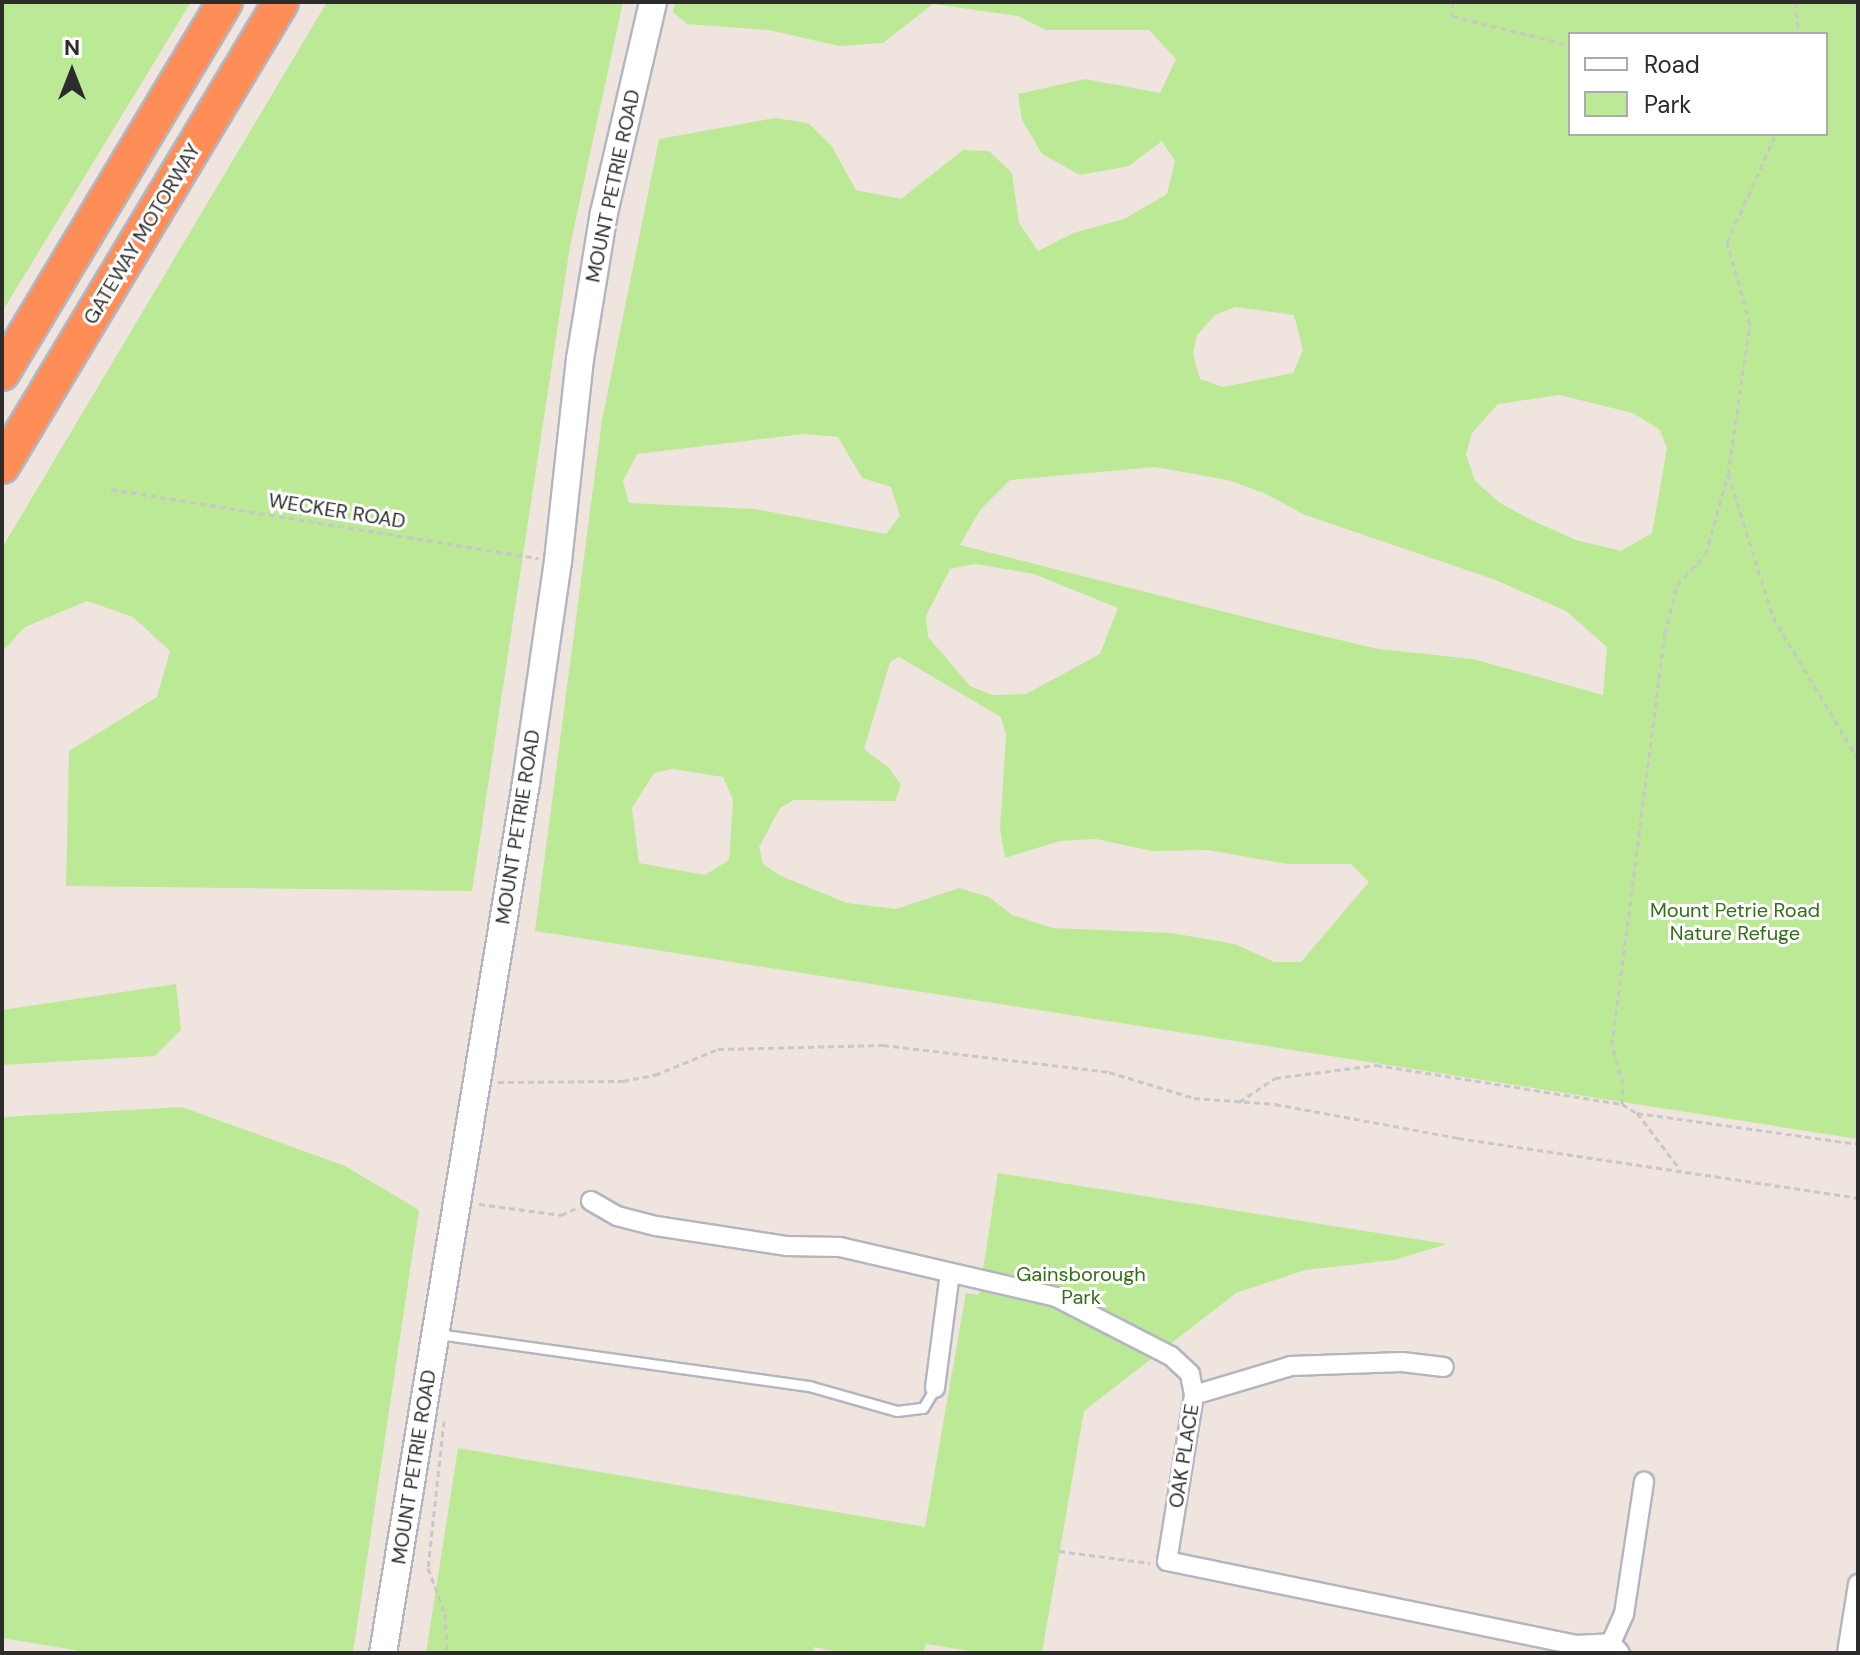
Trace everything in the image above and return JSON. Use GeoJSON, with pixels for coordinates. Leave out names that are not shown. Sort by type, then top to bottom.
{"type":"FeatureCollection","features":[{"type":"Feature","properties":{"kind":"highway"},"geometry":{"type":"LineString","coordinates":[[2,373],[225,2]]}},
{"type":"Feature","properties":{"kind":"highway","name":"GATEWAY MOTORWAY"},"geometry":{"type":"LineString","coordinates":[[2,466],[281,2]]}},
{"type":"Feature","properties":{"kind":"street","name":"MOUNT PETRIE ROAD"},"geometry":{"type":"LineString","coordinates":[[383,1653],[434,1333],[467,1202],[475,1083],[558,561],[580,359],[604,213],[653,2]]}},
{"type":"Feature","properties":{"kind":"street","name":"OAK PLACE"},"geometry":{"type":"LineString","coordinates":[[591,1201],[617,1216],[656,1226],[787,1246],[840,1247],[1029,1289],[1103,1320],[1171,1356],[1190,1374],[1194,1395],[1167,1561]]}},
{"type":"Feature","properties":{"kind":"street"},"geometry":{"type":"LineString","coordinates":[[935,1388],[950,1273]]}},
{"type":"Feature","properties":{"kind":"street"},"geometry":{"type":"LineString","coordinates":[[1194,1395],[1291,1366],[1402,1362],[1444,1367]]}},
{"type":"Feature","properties":{"kind":"street"},"geometry":{"type":"LineString","coordinates":[[1167,1561],[1560,1643],[1615,1648],[1624,1614],[1644,1482]]}},
{"type":"Feature","properties":{"kind":"street"},"geometry":{"type":"LineString","coordinates":[[1847,1653],[1858,1584]]}},
{"type":"Feature","properties":{"kind":"lane"},"geometry":{"type":"LineString","coordinates":[[434,1333],[809,1386],[897,1411],[923,1408],[935,1388]]}},
{"type":"Feature","properties":{"kind":"path"},"geometry":{"type":"LineString","coordinates":[[1453,2],[1452,16],[1568,45]]}},
{"type":"Feature","properties":{"kind":"path"},"geometry":{"type":"LineString","coordinates":[[1795,2],[1799,32]]}},
{"type":"Feature","properties":{"kind":"path"},"geometry":{"type":"LineString","coordinates":[[1844,2],[1858,3]]}},
{"type":"Feature","properties":{"kind":"path"},"geometry":{"type":"LineString","coordinates":[[1622,1104],[1623,1084],[1612,1045],[1665,633],[1677,585],[1706,554],[1728,474],[1750,324],[1727,242],[1775,136]]}},
{"type":"Feature","properties":{"kind":"path"},"geometry":{"type":"LineString","coordinates":[[1728,474],[1773,617],[1858,759]]}},
{"type":"Feature","properties":{"kind":"path","name":"WECKER ROAD"},"geometry":{"type":"LineString","coordinates":[[111,489],[558,561]]}},
{"type":"Feature","properties":{"kind":"path"},"geometry":{"type":"LineString","coordinates":[[475,1083],[623,1081],[655,1075],[718,1049],[883,1045],[1109,1072],[1194,1098],[1275,1104],[1458,1138],[1679,1168],[1858,1198]]}},
{"type":"Feature","properties":{"kind":"path"},"geometry":{"type":"LineString","coordinates":[[1238,1103],[1275,1078],[1376,1065],[1622,1104],[1637,1113],[1679,1168]]}},
{"type":"Feature","properties":{"kind":"path"},"geometry":{"type":"LineString","coordinates":[[1637,1113],[1858,1144]]}},
{"type":"Feature","properties":{"kind":"path"},"geometry":{"type":"LineString","coordinates":[[467,1202],[561,1215],[591,1201]]}},
{"type":"Feature","properties":{"kind":"path"},"geometry":{"type":"LineString","coordinates":[[467,1202],[477,1219]]}},
{"type":"Feature","properties":{"kind":"path"},"geometry":{"type":"LineString","coordinates":[[444,1416],[428,1568],[445,1614],[447,1653]]}},
{"type":"Feature","properties":{"kind":"path"},"geometry":{"type":"LineString","coordinates":[[1059,1551],[1134,1564],[1167,1561]]}},
{"type":"Feature","properties":{"kind":"green space"},"geometry":{"type":"Polygon","coordinates":[[[2,2],[191,2],[2,312],[2,2]]]}},
{"type":"Feature","properties":{"kind":"green space"},"geometry":{"type":"Polygon","coordinates":[[[327,2],[623,2],[570,246],[472,891],[66,886],[69,751],[157,697],[170,651],[133,617],[87,601],[25,627],[2,652],[2,548],[327,2]]]}},
{"type":"Feature","properties":{"kind":"green space","name":"Mount Petrie Road Nature Refuge"},"geometry":{"type":"Polygon","coordinates":[[[675,2],[1858,2],[1858,1139],[535,931],[602,420],[659,139],[775,118],[808,123],[831,145],[856,190],[901,199],[963,150],[989,151],[1012,173],[1019,223],[1038,251],[1073,233],[1124,219],[1167,194],[1175,161],[1162,141],[1129,166],[1080,175],[1042,154],[1022,120],[1018,94],[1085,79],[1160,93],[1176,59],[1149,30],[1046,30],[1018,16],[933,4],[883,43],[839,46],[769,30],[687,24],[673,12],[675,2]],[[1235,307],[1215,315],[1197,335],[1193,354],[1200,379],[1223,387],[1293,373],[1303,350],[1294,315],[1235,307]],[[1559,395],[1498,404],[1472,433],[1466,454],[1475,481],[1500,503],[1576,540],[1621,551],[1652,533],[1667,448],[1660,430],[1633,413],[1559,395]],[[804,434],[637,454],[623,481],[629,503],[755,509],[886,534],[900,516],[891,487],[862,478],[838,437],[804,434]],[[1155,467],[1010,480],[980,510],[960,545],[1378,649],[1473,659],[1603,695],[1607,647],[1566,611],[1493,579],[1305,515],[1264,493],[1228,480],[1155,467]],[[975,564],[950,569],[926,616],[928,637],[970,686],[992,695],[1026,694],[1100,654],[1118,608],[1034,574],[975,564]],[[899,657],[890,662],[864,749],[889,768],[901,785],[895,801],[794,800],[780,808],[759,847],[763,864],[781,876],[847,903],[896,909],[959,888],[989,897],[1012,915],[1053,928],[1171,933],[1235,944],[1274,962],[1301,962],[1369,882],[1351,864],[1288,864],[1207,850],[1152,851],[1096,839],[1060,841],[1005,858],[1000,829],[1006,735],[1001,717],[899,657]],[[672,769],[654,773],[632,808],[639,863],[705,875],[729,860],[733,800],[723,777],[672,769]]]}},
{"type":"Feature","properties":{"kind":"green space"},"geometry":{"type":"Polygon","coordinates":[[[176,984],[181,1030],[155,1056],[2,1065],[2,1010],[176,984]]]}},
{"type":"Feature","properties":{"kind":"green space"},"geometry":{"type":"Polygon","coordinates":[[[182,1107],[345,1166],[419,1210],[353,1653],[92,1653],[2,1638],[2,1117],[182,1107]]]}},
{"type":"Feature","properties":{"kind":"green space","name":"Gainsborough Park"},"geometry":{"type":"Polygon","coordinates":[[[998,1173],[1447,1244],[1394,1260],[1305,1270],[1236,1293],[1084,1411],[1042,1653],[983,1653],[926,1644],[923,1653],[843,1653],[814,1647],[813,1653],[426,1653],[458,1448],[925,1527],[966,1293],[979,1295],[998,1173]]]}}]}
